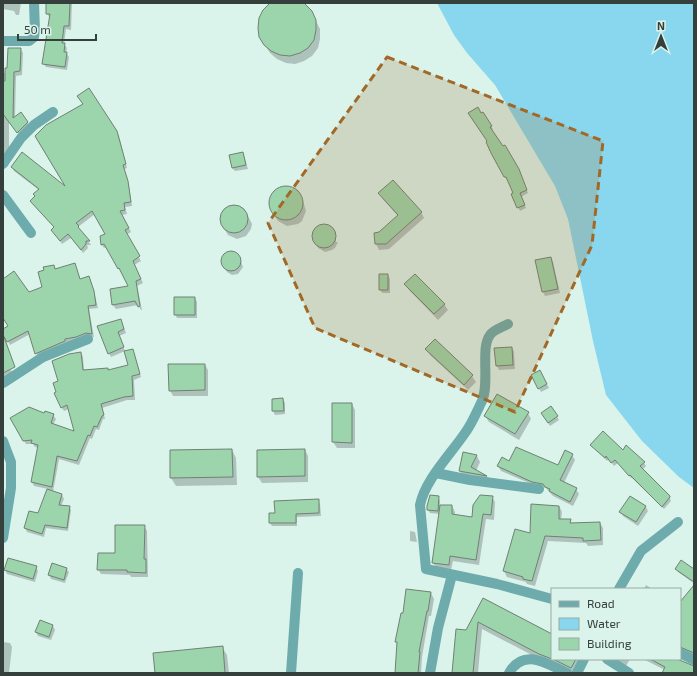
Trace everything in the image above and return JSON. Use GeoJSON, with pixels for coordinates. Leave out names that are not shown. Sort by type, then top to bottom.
{"type":"FeatureCollection","features":[{"type":"Feature","properties":{"kind":"street"},"geometry":{"type":"LineString","coordinates":[[3,41],[29,41],[34,37],[34,3]]}},
{"type":"Feature","properties":{"kind":"street"},"geometry":{"type":"LineString","coordinates":[[3,164],[21,138],[34,125],[53,112]]}},
{"type":"Feature","properties":{"kind":"street"},"geometry":{"type":"LineString","coordinates":[[3,195],[31,233]]}},
{"type":"Feature","properties":{"kind":"street"},"geometry":{"type":"LineString","coordinates":[[508,324],[491,333],[486,341],[485,392],[483,400],[466,432],[436,473],[421,497],[420,505],[426,569],[497,584],[551,599]]}},
{"type":"Feature","properties":{"kind":"street"},"geometry":{"type":"LineString","coordinates":[[3,383],[43,357],[88,339]]}},
{"type":"Feature","properties":{"kind":"street"},"geometry":{"type":"LineString","coordinates":[[3,440],[11,462],[11,488],[3,539]]}},
{"type":"Feature","properties":{"kind":"street"},"geometry":{"type":"LineString","coordinates":[[436,473],[470,480],[539,489]]}},
{"type":"Feature","properties":{"kind":"street"},"geometry":{"type":"LineString","coordinates":[[620,588],[641,551],[678,522]]}},
{"type":"Feature","properties":{"kind":"street"},"geometry":{"type":"LineString","coordinates":[[291,673],[298,573]]}},
{"type":"Feature","properties":{"kind":"street"},"geometry":{"type":"LineString","coordinates":[[430,673],[438,628],[452,575]]}},
{"type":"Feature","properties":{"kind":"street"},"geometry":{"type":"LineString","coordinates":[[681,654],[694,660]]}},
{"type":"Feature","properties":{"kind":"street"},"geometry":{"type":"LineString","coordinates":[[509,673],[513,666],[524,659],[536,658],[567,673]]}},
{"type":"Feature","properties":{"kind":"street"},"geometry":{"type":"LineString","coordinates":[[577,673],[584,660]]}},
{"type":"Feature","properties":{"kind":"street"},"geometry":{"type":"LineString","coordinates":[[609,660],[629,673]]}},
{"type":"Feature","properties":{"kind":"highlighted area"},"geometry":{"type":"Polygon","coordinates":[[[387,57],[603,141],[592,245],[515,412],[315,328],[268,223],[387,57]]]}},
{"type":"Feature","properties":{"kind":"water"},"geometry":{"type":"Polygon","coordinates":[[[437,3],[694,3],[694,488],[679,477],[642,441],[606,395],[593,341],[568,219],[555,186],[495,85],[467,53],[454,35],[437,3]]]}},
{"type":"Feature","properties":{"kind":"building"},"geometry":{"type":"Polygon","coordinates":[[[46,3],[70,3],[69,26],[64,26],[62,43],[65,43],[64,52],[67,52],[65,67],[42,64],[50,14],[46,14],[46,3]]]}},
{"type":"Feature","properties":{"kind":"building"},"geometry":{"type":"Polygon","coordinates":[[[270,3],[304,3],[312,11],[316,20],[316,30],[314,40],[308,48],[300,53],[290,56],[280,55],[271,51],[264,45],[259,37],[259,18],[263,10],[270,3]]]}},
{"type":"Feature","properties":{"kind":"building"},"geometry":{"type":"Polygon","coordinates":[[[8,48],[21,48],[20,71],[14,72],[13,118],[21,112],[28,122],[17,133],[3,114],[3,81],[5,81],[5,68],[7,68],[8,48]]]}},
{"type":"Feature","properties":{"kind":"building"},"geometry":{"type":"Polygon","coordinates":[[[89,88],[117,131],[126,164],[123,165],[128,181],[131,202],[124,203],[125,210],[120,211],[129,228],[125,230],[140,256],[133,261],[141,279],[136,281],[140,306],[138,307],[135,301],[112,305],[110,289],[128,286],[104,244],[101,245],[100,236],[105,234],[92,211],[76,223],[90,241],[86,241],[86,244],[81,250],[68,234],[60,241],[51,230],[54,227],[30,201],[35,196],[33,194],[39,189],[11,167],[22,152],[65,186],[35,136],[46,125],[83,104],[77,96],[89,88]]]}},
{"type":"Feature","properties":{"kind":"building"},"geometry":{"type":"Polygon","coordinates":[[[478,107],[492,126],[490,127],[503,146],[505,145],[519,169],[527,190],[520,193],[525,205],[517,208],[511,194],[513,193],[506,177],[504,177],[491,153],[486,142],[487,141],[468,113],[478,107]]]}},
{"type":"Feature","properties":{"kind":"building"},"geometry":{"type":"Polygon","coordinates":[[[243,152],[246,165],[232,168],[229,155],[243,152]]]}},
{"type":"Feature","properties":{"kind":"building"},"geometry":{"type":"Polygon","coordinates":[[[393,180],[422,212],[386,244],[375,244],[374,233],[379,232],[398,215],[378,193],[393,180]]]}},
{"type":"Feature","properties":{"kind":"building"},"geometry":{"type":"Polygon","coordinates":[[[283,186],[289,186],[293,187],[300,193],[303,203],[302,210],[296,217],[289,220],[283,220],[279,219],[272,213],[269,206],[269,200],[270,196],[276,189],[283,186]]]}},
{"type":"Feature","properties":{"kind":"building"},"geometry":{"type":"Polygon","coordinates":[[[234,205],[240,206],[244,209],[247,213],[247,225],[244,229],[240,232],[234,233],[228,232],[224,229],[221,225],[220,219],[221,213],[224,209],[228,206],[234,205]]]}},
{"type":"Feature","properties":{"kind":"building"},"geometry":{"type":"Polygon","coordinates":[[[324,224],[333,227],[336,236],[333,245],[324,248],[315,245],[312,236],[315,227],[324,224]]]}},
{"type":"Feature","properties":{"kind":"building"},"geometry":{"type":"Polygon","coordinates":[[[231,251],[238,254],[241,261],[238,268],[231,271],[224,268],[221,261],[224,254],[231,251]]]}},
{"type":"Feature","properties":{"kind":"building"},"geometry":{"type":"Polygon","coordinates":[[[551,257],[558,289],[542,292],[535,260],[551,257]]]}},
{"type":"Feature","properties":{"kind":"building"},"geometry":{"type":"Polygon","coordinates":[[[75,263],[80,279],[89,276],[94,291],[96,305],[88,306],[92,334],[86,333],[65,339],[65,341],[35,354],[28,331],[7,342],[3,335],[3,329],[8,326],[3,318],[3,279],[14,271],[29,292],[42,287],[38,272],[44,270],[43,267],[54,265],[55,269],[75,263]]]}},
{"type":"Feature","properties":{"kind":"building"},"geometry":{"type":"Polygon","coordinates":[[[379,274],[388,274],[388,290],[379,290],[379,274]]]}},
{"type":"Feature","properties":{"kind":"building"},"geometry":{"type":"Polygon","coordinates":[[[415,274],[445,304],[434,314],[404,284],[415,274]]]}},
{"type":"Feature","properties":{"kind":"building"},"geometry":{"type":"Polygon","coordinates":[[[174,297],[195,297],[195,315],[174,315],[174,297]]]}},
{"type":"Feature","properties":{"kind":"building"},"geometry":{"type":"Polygon","coordinates":[[[121,319],[124,329],[118,332],[124,347],[108,354],[97,326],[121,319]]]}},
{"type":"Feature","properties":{"kind":"building"},"geometry":{"type":"Polygon","coordinates":[[[4,337],[15,367],[3,373],[3,338],[4,337]]]}},
{"type":"Feature","properties":{"kind":"building"},"geometry":{"type":"Polygon","coordinates":[[[435,339],[473,375],[464,385],[425,349],[435,339]]]}},
{"type":"Feature","properties":{"kind":"building"},"geometry":{"type":"Polygon","coordinates":[[[512,347],[513,365],[496,366],[494,348],[512,347]]]}},
{"type":"Feature","properties":{"kind":"building"},"geometry":{"type":"Polygon","coordinates":[[[133,349],[140,374],[132,376],[133,396],[124,397],[101,404],[104,415],[102,416],[97,427],[94,426],[90,436],[88,435],[77,461],[57,456],[52,487],[31,482],[38,445],[31,443],[32,440],[23,441],[10,418],[29,407],[44,413],[45,411],[54,414],[51,423],[74,431],[67,405],[61,408],[54,393],[56,392],[53,383],[58,381],[52,361],[69,354],[81,352],[83,370],[108,368],[108,370],[128,365],[124,351],[133,349]]]}},
{"type":"Feature","properties":{"kind":"building"},"geometry":{"type":"Polygon","coordinates":[[[168,364],[205,364],[205,390],[169,391],[168,364]]]}},
{"type":"Feature","properties":{"kind":"building"},"geometry":{"type":"Polygon","coordinates":[[[540,370],[547,384],[538,389],[531,375],[540,370]]]}},
{"type":"Feature","properties":{"kind":"building"},"geometry":{"type":"Polygon","coordinates":[[[497,394],[529,412],[515,434],[484,416],[497,394]]]}},
{"type":"Feature","properties":{"kind":"building"},"geometry":{"type":"Polygon","coordinates":[[[283,398],[284,411],[272,411],[272,399],[283,398]]]}},
{"type":"Feature","properties":{"kind":"building"},"geometry":{"type":"Polygon","coordinates":[[[332,403],[352,403],[352,443],[332,442],[332,403]]]}},
{"type":"Feature","properties":{"kind":"building"},"geometry":{"type":"Polygon","coordinates":[[[551,406],[558,416],[548,423],[541,413],[551,406]]]}},
{"type":"Feature","properties":{"kind":"building"},"geometry":{"type":"Polygon","coordinates":[[[603,431],[623,450],[626,445],[645,462],[640,466],[670,496],[662,507],[630,475],[629,476],[615,460],[611,463],[606,456],[605,458],[590,445],[603,431]]]}},
{"type":"Feature","properties":{"kind":"building"},"geometry":{"type":"Polygon","coordinates":[[[516,447],[558,465],[565,450],[573,454],[560,480],[577,488],[570,502],[549,491],[550,489],[545,487],[543,484],[532,482],[497,466],[502,457],[509,461],[516,447]]]}},
{"type":"Feature","properties":{"kind":"building"},"geometry":{"type":"Polygon","coordinates":[[[232,449],[233,477],[170,478],[170,450],[232,449]]]}},
{"type":"Feature","properties":{"kind":"building"},"geometry":{"type":"Polygon","coordinates":[[[305,449],[305,476],[257,477],[257,450],[305,449]]]}},
{"type":"Feature","properties":{"kind":"building"},"geometry":{"type":"Polygon","coordinates":[[[463,452],[477,455],[471,467],[487,476],[459,471],[463,452]]]}},
{"type":"Feature","properties":{"kind":"building"},"geometry":{"type":"Polygon","coordinates":[[[47,489],[62,494],[59,505],[70,506],[67,528],[45,525],[42,534],[24,528],[29,511],[38,513],[47,489]]]}},
{"type":"Feature","properties":{"kind":"building"},"geometry":{"type":"Polygon","coordinates":[[[430,495],[439,496],[438,511],[427,510],[430,495]]]}},
{"type":"Feature","properties":{"kind":"building"},"geometry":{"type":"Polygon","coordinates":[[[480,495],[493,496],[491,515],[483,514],[476,560],[450,556],[449,565],[432,563],[440,505],[452,505],[452,514],[472,517],[473,505],[480,495]]]}},
{"type":"Feature","properties":{"kind":"building"},"geometry":{"type":"Polygon","coordinates":[[[630,496],[646,506],[636,522],[619,512],[630,496]]]}},
{"type":"Feature","properties":{"kind":"building"},"geometry":{"type":"Polygon","coordinates":[[[319,499],[319,513],[296,514],[296,523],[269,523],[269,513],[275,513],[274,501],[319,499]]]}},
{"type":"Feature","properties":{"kind":"building"},"geometry":{"type":"Polygon","coordinates":[[[531,504],[559,506],[559,519],[571,519],[570,523],[600,522],[601,540],[583,541],[583,538],[545,536],[532,581],[503,571],[515,529],[530,533],[531,504]]]}},
{"type":"Feature","properties":{"kind":"building"},"geometry":{"type":"Polygon","coordinates":[[[115,525],[145,525],[144,559],[146,559],[146,573],[127,572],[127,570],[97,570],[98,553],[115,553],[115,525]]]}},
{"type":"Feature","properties":{"kind":"building"},"geometry":{"type":"Polygon","coordinates":[[[8,558],[37,566],[33,579],[4,570],[8,558]]]}},
{"type":"Feature","properties":{"kind":"building"},"geometry":{"type":"Polygon","coordinates":[[[681,560],[694,569],[694,582],[675,569],[681,560]]]}},
{"type":"Feature","properties":{"kind":"building"},"geometry":{"type":"Polygon","coordinates":[[[52,563],[67,568],[64,580],[48,575],[52,563]]]}},
{"type":"Feature","properties":{"kind":"building"},"geometry":{"type":"Polygon","coordinates":[[[694,585],[694,653],[681,647],[681,601],[694,585]]]}},
{"type":"Feature","properties":{"kind":"building"},"geometry":{"type":"Polygon","coordinates":[[[406,589],[431,592],[419,652],[418,673],[395,673],[397,642],[395,642],[401,613],[403,613],[406,589]]]}},
{"type":"Feature","properties":{"kind":"building"},"geometry":{"type":"Polygon","coordinates":[[[483,598],[551,633],[551,659],[539,654],[478,622],[473,673],[452,673],[456,629],[466,630],[483,598]]]}},
{"type":"Feature","properties":{"kind":"building"},"geometry":{"type":"Polygon","coordinates":[[[40,620],[53,625],[49,637],[35,632],[40,620]]]}},
{"type":"Feature","properties":{"kind":"building"},"geometry":{"type":"Polygon","coordinates":[[[223,646],[225,673],[155,673],[153,653],[223,646]]]}},
{"type":"Feature","properties":{"kind":"building"},"geometry":{"type":"Polygon","coordinates":[[[555,660],[575,660],[571,668],[555,660]]]}},
{"type":"Feature","properties":{"kind":"building"},"geometry":{"type":"Polygon","coordinates":[[[652,660],[679,660],[694,666],[694,673],[662,673],[665,667],[652,660]]]}}]}
